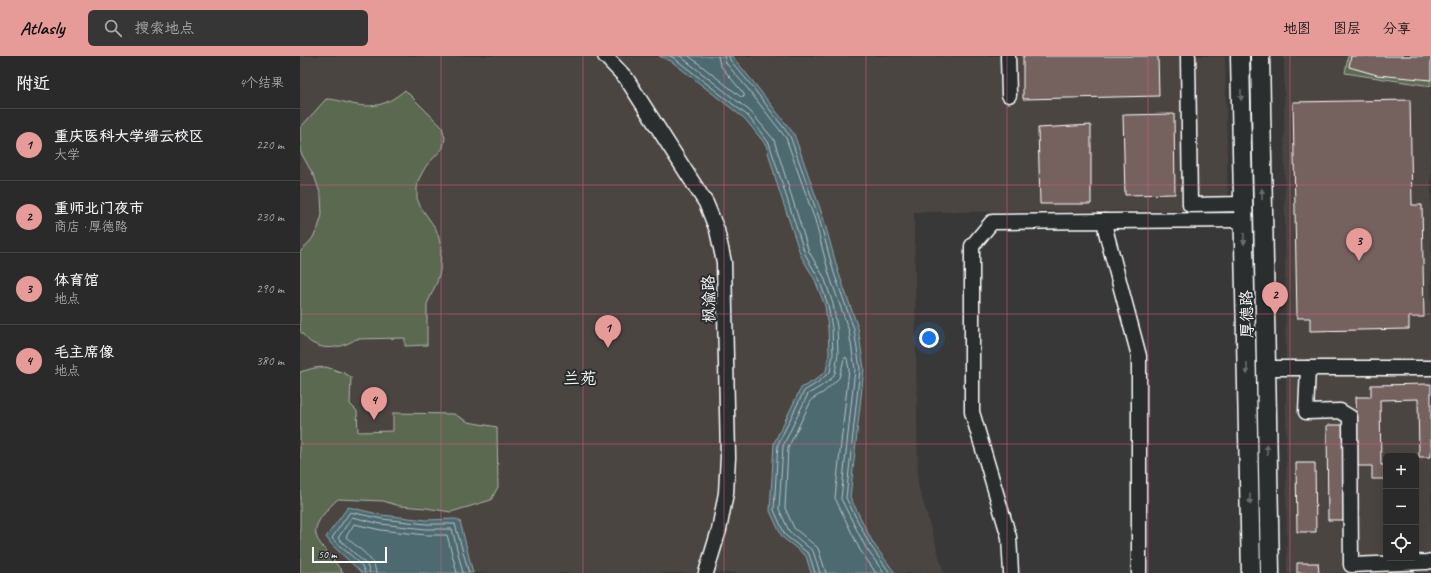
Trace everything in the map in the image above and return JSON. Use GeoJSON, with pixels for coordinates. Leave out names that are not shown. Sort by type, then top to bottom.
{"type":"FeatureCollection","features":[{"type":"Feature","properties":{"kind":"main road","name":"厚德路"},"geometry":{"type":"LineString","coordinates":[[1240,56],[1251,573]]}},
{"type":"Feature","properties":{"kind":"main road","name":"厚德路"},"geometry":{"type":"LineString","coordinates":[[1260,56],[1270,573]]}},
{"type":"Feature","properties":{"kind":"street","name":"枫渝路"},"geometry":{"type":"LineString","coordinates":[[605,56],[626,78],[706,203],[717,230],[724,262],[728,457],[726,493],[719,530],[706,573]]}},
{"type":"Feature","properties":{"kind":"street"},"geometry":{"type":"LineString","coordinates":[[1008,56],[1009,95]]}},
{"type":"Feature","properties":{"kind":"street"},"geometry":{"type":"LineString","coordinates":[[1188,56],[1190,205],[1244,212]]}},
{"type":"Feature","properties":{"kind":"street"},"geometry":{"type":"LineString","coordinates":[[1011,573],[1009,537],[972,412],[972,246],[992,222],[1105,221],[1244,212]]}},
{"type":"Feature","properties":{"kind":"street"},"geometry":{"type":"LineString","coordinates":[[1105,221],[1106,232],[1139,356],[1140,573]]}},
{"type":"Feature","properties":{"kind":"street"},"geometry":{"type":"LineString","coordinates":[[1266,368],[1431,368]]}},
{"type":"Feature","properties":{"kind":"street"},"geometry":{"type":"LineString","coordinates":[[1308,368],[1306,412],[1340,411],[1350,417],[1351,565],[1431,561]]}},
{"type":"Feature","properties":{"kind":"shaded area"},"geometry":{"type":"Polygon","coordinates":[[[300,56],[1225,56],[1228,210],[914,212],[918,485],[944,573],[300,573],[300,56]]]}},
{"type":"Feature","properties":{"kind":"shaded area"},"geometry":{"type":"Polygon","coordinates":[[[1284,56],[1431,56],[1431,573],[1287,573],[1284,56]]]}},
{"type":"Feature","properties":{"kind":"green space"},"geometry":{"type":"Polygon","coordinates":[[[1348,56],[1431,56],[1431,86],[1345,73],[1348,56]]]}},
{"type":"Feature","properties":{"kind":"green space"},"geometry":{"type":"Polygon","coordinates":[[[405,90],[442,127],[445,138],[443,148],[426,166],[422,173],[418,181],[417,189],[417,198],[420,206],[436,229],[441,248],[440,271],[437,282],[427,304],[427,345],[405,346],[405,338],[356,339],[341,346],[330,348],[319,346],[310,342],[300,331],[300,252],[312,239],[318,228],[322,215],[321,196],[315,178],[300,151],[300,128],[326,99],[357,105],[372,106],[385,103],[405,90]]]}},
{"type":"Feature","properties":{"kind":"green space"},"geometry":{"type":"Polygon","coordinates":[[[326,367],[351,377],[350,404],[357,411],[358,432],[393,431],[393,413],[454,414],[468,422],[497,427],[498,487],[491,500],[451,512],[400,506],[383,501],[338,499],[319,521],[316,535],[320,544],[343,573],[300,573],[300,372],[314,368],[326,367]]]}},
{"type":"Feature","properties":{"kind":"water"},"geometry":{"type":"Polygon","coordinates":[[[659,56],[732,56],[794,134],[823,217],[838,271],[858,328],[864,369],[850,497],[873,543],[895,573],[811,573],[806,556],[782,537],[770,511],[774,443],[801,388],[815,380],[826,371],[829,354],[825,306],[815,280],[801,256],[766,145],[745,119],[671,61],[659,56]]]}},
{"type":"Feature","properties":{"kind":"water"},"geometry":{"type":"Polygon","coordinates":[[[348,507],[382,515],[426,520],[456,519],[460,521],[473,573],[362,573],[332,545],[326,537],[348,507]]]}},
{"type":"Feature","properties":{"kind":"building"},"geometry":{"type":"Polygon","coordinates":[[[1023,56],[1158,56],[1159,96],[1023,99],[1023,56]]]}},
{"type":"Feature","properties":{"kind":"building"},"geometry":{"type":"Polygon","coordinates":[[[1351,56],[1431,56],[1431,80],[1377,75],[1349,67],[1351,56]]]}},
{"type":"Feature","properties":{"kind":"building"},"geometry":{"type":"Polygon","coordinates":[[[1410,100],[1412,205],[1422,205],[1424,317],[1409,317],[1409,329],[1310,331],[1310,318],[1297,318],[1293,102],[1410,100]]]}},
{"type":"Feature","properties":{"kind":"building"},"geometry":{"type":"Polygon","coordinates":[[[1174,114],[1175,194],[1125,195],[1123,115],[1174,114]]]}},
{"type":"Feature","properties":{"kind":"building"},"geometry":{"type":"Polygon","coordinates":[[[1091,125],[1091,204],[1040,204],[1038,128],[1091,125]]]}},
{"type":"Feature","properties":{"kind":"building"},"geometry":{"type":"Polygon","coordinates":[[[1431,384],[1431,457],[1419,457],[1418,399],[1380,400],[1381,465],[1383,465],[1383,479],[1372,479],[1372,466],[1358,466],[1356,397],[1371,397],[1371,385],[1431,384]]]}},
{"type":"Feature","properties":{"kind":"building"},"geometry":{"type":"Polygon","coordinates":[[[1327,425],[1344,425],[1346,520],[1328,520],[1327,425]]]}},
{"type":"Feature","properties":{"kind":"building"},"geometry":{"type":"Polygon","coordinates":[[[1296,463],[1315,463],[1316,532],[1297,532],[1296,463]]]}},
{"type":"Feature","properties":{"kind":"building"},"geometry":{"type":"Polygon","coordinates":[[[1297,563],[1318,563],[1319,573],[1297,573],[1297,563]]]}},
{"type":"Feature","properties":{"kind":"building"},"geometry":{"type":"Polygon","coordinates":[[[1414,569],[1414,573],[1389,573],[1389,570],[1414,569]]]}},
{"type":"Feature","properties":{"kind":"place","name":"体育馆"},"geometry":{"type":"Point","coordinates":[1359,261]}},
{"type":"Feature","properties":{"kind":"place","name":"重师北门夜市"},"geometry":{"type":"Point","coordinates":[1275,315]}},
{"type":"Feature","properties":{"kind":"place","name":"重庆医科大学缙云校区"},"geometry":{"type":"Point","coordinates":[608,348]}},
{"type":"Feature","properties":{"kind":"place","name":"毛主席像"},"geometry":{"type":"Point","coordinates":[374,420]}},
{"type":"Feature","properties":{"kind":"district","name":"兰苑"},"geometry":{"type":"Point","coordinates":[580,378]}}]}
